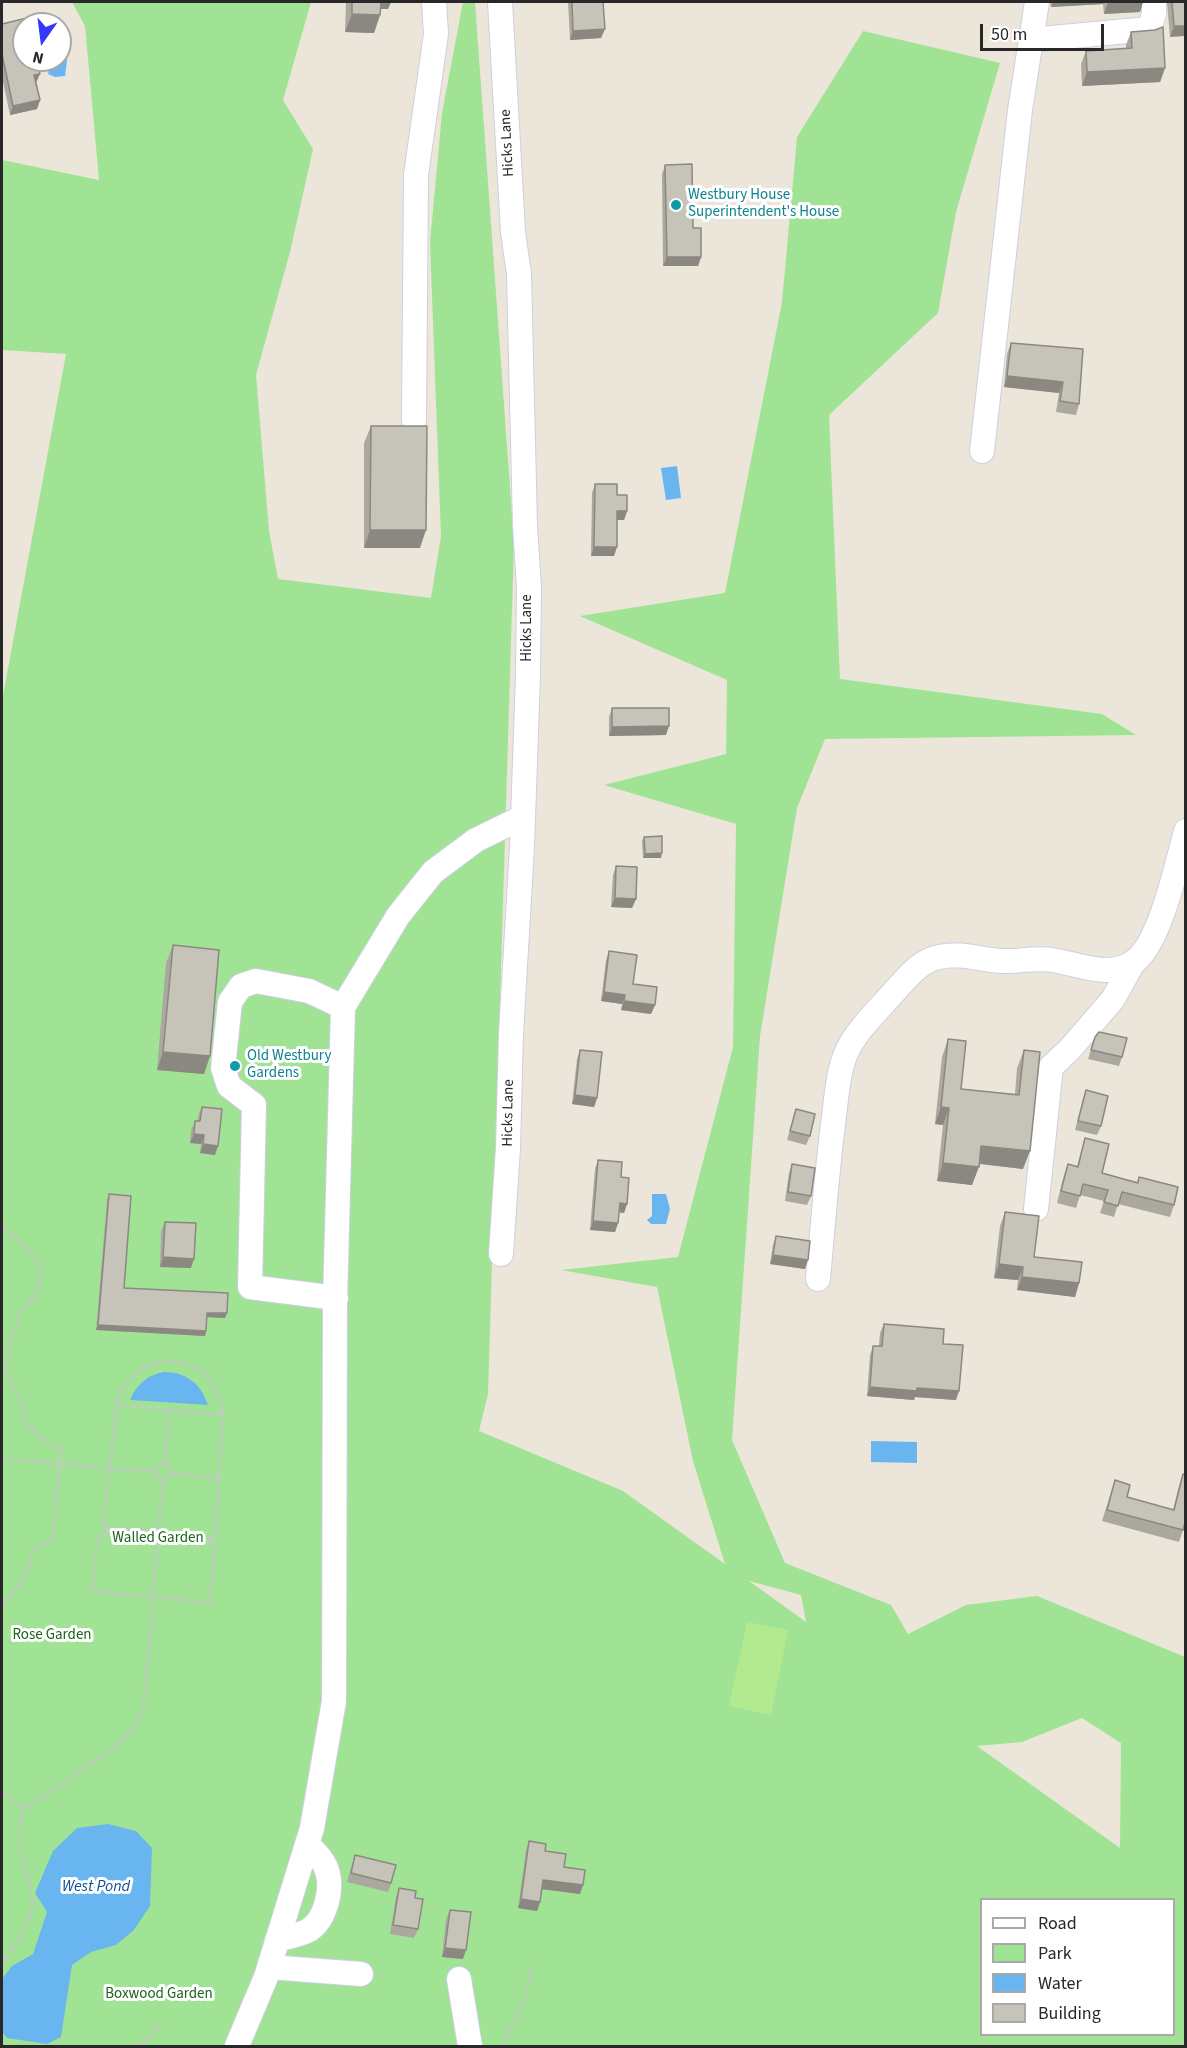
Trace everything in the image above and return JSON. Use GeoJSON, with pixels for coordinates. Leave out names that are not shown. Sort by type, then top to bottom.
{"type":"FeatureCollection","features":[{"type":"Feature","properties":{"kind":"street"},"geometry":{"type":"LineString","coordinates":[[414,420],[416,175],[436,34],[434,2]]}},
{"type":"Feature","properties":{"kind":"street","name":"Hicks Lane"},"geometry":{"type":"LineString","coordinates":[[500,2],[513,232],[519,274],[525,526],[529,588],[523,817],[501,1254]]}},
{"type":"Feature","properties":{"kind":"street"},"geometry":{"type":"LineString","coordinates":[[982,451],[1020,110],[1037,2]]}},
{"type":"Feature","properties":{"kind":"street"},"geometry":{"type":"LineString","coordinates":[[1030,40],[1149,29],[1154,14],[1154,2]]}},
{"type":"Feature","properties":{"kind":"street"},"geometry":{"type":"LineString","coordinates":[[237,2046],[269,1967],[312,1828],[333,1701],[336,1298],[343,1007],[398,916],[433,872],[476,840],[523,817]]}},
{"type":"Feature","properties":{"kind":"street"},"geometry":{"type":"LineString","coordinates":[[818,1279],[828,1161],[840,1074],[847,1051],[861,1029],[916,968],[938,957],[960,956],[1003,961],[1050,959],[1109,970],[1119,969],[1133,963],[1141,956],[1162,917],[1185,831]]}},
{"type":"Feature","properties":{"kind":"street"},"geometry":{"type":"LineString","coordinates":[[1036,1209],[1051,1067],[1070,1049],[1113,999],[1133,963]]}},
{"type":"Feature","properties":{"kind":"street"},"geometry":{"type":"LineString","coordinates":[[336,1298],[250,1287],[254,1105],[229,1086],[223,1068],[230,1002],[241,986],[256,981],[309,991],[343,1007]]}},
{"type":"Feature","properties":{"kind":"street"},"geometry":{"type":"LineString","coordinates":[[277,1940],[309,1930],[322,1918],[328,1893],[328,1875],[321,1857],[307,1844]]}},
{"type":"Feature","properties":{"kind":"street"},"geometry":{"type":"LineString","coordinates":[[269,1967],[361,1974]]}},
{"type":"Feature","properties":{"kind":"street"},"geometry":{"type":"LineString","coordinates":[[459,1978],[470,2046]]}},
{"type":"Feature","properties":{"kind":"path"},"geometry":{"type":"LineString","coordinates":[[2,1228],[23,1243],[39,1264],[40,1279],[37,1295],[21,1311],[12,1338],[6,1360],[9,1377],[21,1401],[27,1425],[61,1453]]}},
{"type":"Feature","properties":{"kind":"path"},"geometry":{"type":"LineString","coordinates":[[174,1361],[195,1367],[213,1384],[220,1399],[223,1415],[215,1538],[103,1527],[117,1404],[122,1389],[134,1374],[152,1364],[174,1361]]}},
{"type":"Feature","properties":{"kind":"path"},"geometry":{"type":"LineString","coordinates":[[117,1404],[223,1415]]}},
{"type":"Feature","properties":{"kind":"path"},"geometry":{"type":"LineString","coordinates":[[165,1464],[169,1409]]}},
{"type":"Feature","properties":{"kind":"path"},"geometry":{"type":"LineString","coordinates":[[2,1604],[23,1582],[29,1569],[33,1550],[52,1538],[62,1446]]}},
{"type":"Feature","properties":{"kind":"path"},"geometry":{"type":"LineString","coordinates":[[2,1459],[156,1472]]}},
{"type":"Feature","properties":{"kind":"path"},"geometry":{"type":"LineString","coordinates":[[163,1480],[157,1476],[156,1472],[157,1467],[165,1464]]}},
{"type":"Feature","properties":{"kind":"path"},"geometry":{"type":"LineString","coordinates":[[163,1480],[169,1478],[171,1473],[169,1466],[165,1464]]}},
{"type":"Feature","properties":{"kind":"path"},"geometry":{"type":"LineString","coordinates":[[171,1473],[220,1479]]}},
{"type":"Feature","properties":{"kind":"path"},"geometry":{"type":"LineString","coordinates":[[2,1965],[27,1925],[32,1910],[32,1896],[20,1851],[19,1830],[24,1808],[116,1745],[137,1723],[144,1704],[163,1480]]}},
{"type":"Feature","properties":{"kind":"path"},"geometry":{"type":"LineString","coordinates":[[107,1527],[107,1535],[98,1535],[92,1592],[210,1602],[216,1546],[209,1545],[210,1537]]}},
{"type":"Feature","properties":{"kind":"path"},"geometry":{"type":"LineString","coordinates":[[2,1793],[24,1808]]}},
{"type":"Feature","properties":{"kind":"path"},"geometry":{"type":"LineString","coordinates":[[502,2046],[530,1988],[532,1967]]}},
{"type":"Feature","properties":{"kind":"path"},"geometry":{"type":"LineString","coordinates":[[137,2046],[150,2037],[161,2024]]}},
{"type":"Feature","properties":{"kind":"green space","name":"Old Westbury Gardens"},"geometry":{"type":"Polygon","coordinates":[[[72,2],[311,2],[283,100],[313,149],[290,252],[256,375],[269,531],[278,579],[431,598],[441,536],[430,242],[442,113],[463,2],[475,2],[514,543],[488,1394],[479,1431],[623,1491],[725,1564],[693,1461],[657,1287],[561,1270],[678,1257],[733,1047],[736,824],[604,785],[726,754],[727,680],[580,616],[725,593],[782,302],[797,137],[863,31],[1000,63],[956,212],[938,313],[829,415],[840,679],[1102,714],[1136,735],[825,739],[797,808],[760,1036],[732,1440],[785,1563],[891,1605],[908,1634],[966,1605],[1037,1596],[1185,1657],[1185,2046],[2,2046],[2,701],[66,354],[2,350],[2,160],[99,180],[85,26],[72,2]],[[749,1581],[806,1622],[801,1595],[749,1581]],[[1082,1718],[1022,1742],[977,1746],[1120,1848],[1121,1743],[1082,1718]]]}},
{"type":"Feature","properties":{"kind":"green space"},"geometry":{"type":"Polygon","coordinates":[[[747,1622],[788,1630],[771,1715],[729,1706],[747,1622]]]}},
{"type":"Feature","properties":{"kind":"water"},"geometry":{"type":"Polygon","coordinates":[[[48,72],[66,72],[65,76],[55,77],[48,74],[48,72]]]}},
{"type":"Feature","properties":{"kind":"water"},"geometry":{"type":"Polygon","coordinates":[[[677,466],[681,498],[666,500],[661,468],[677,466]]]}},
{"type":"Feature","properties":{"kind":"water"},"geometry":{"type":"Polygon","coordinates":[[[652,1194],[666,1194],[670,1209],[666,1224],[651,1224],[647,1220],[652,1216],[652,1194]]]}},
{"type":"Feature","properties":{"kind":"water"},"geometry":{"type":"Polygon","coordinates":[[[164,1372],[180,1374],[192,1381],[201,1391],[208,1405],[130,1400],[143,1381],[152,1375],[164,1372]]]}},
{"type":"Feature","properties":{"kind":"water"},"geometry":{"type":"Polygon","coordinates":[[[871,1441],[917,1442],[917,1463],[871,1462],[871,1441]]]}},
{"type":"Feature","properties":{"kind":"water","name":"West Pond"},"geometry":{"type":"Polygon","coordinates":[[[108,1824],[136,1831],[152,1848],[150,1906],[133,1931],[116,1945],[91,1952],[72,1965],[61,2037],[47,2044],[7,2038],[2,2032],[2,1979],[12,1966],[33,1954],[47,1912],[35,1893],[53,1851],[77,1828],[108,1824]]]}},
{"type":"Feature","properties":{"kind":"building"},"geometry":{"type":"Polygon","coordinates":[[[352,2],[381,2],[380,15],[352,14],[352,2]]]}},
{"type":"Feature","properties":{"kind":"building"},"geometry":{"type":"Polygon","coordinates":[[[572,2],[603,2],[605,29],[573,31],[572,2]]]}},
{"type":"Feature","properties":{"kind":"building"},"geometry":{"type":"Polygon","coordinates":[[[1172,2],[1185,2],[1185,26],[1174,26],[1172,2]]]}},
{"type":"Feature","properties":{"kind":"building"},"geometry":{"type":"Polygon","coordinates":[[[12,22],[12,72],[39,72],[40,74],[34,75],[40,100],[13,106],[2,54],[2,24],[12,22]]]}},
{"type":"Feature","properties":{"kind":"building"},"geometry":{"type":"Polygon","coordinates":[[[1163,27],[1165,68],[1087,72],[1086,51],[1132,48],[1131,32],[1163,27]]]}},
{"type":"Feature","properties":{"kind":"building","name":"Westbury House Superintendent's House"},"geometry":{"type":"Polygon","coordinates":[[[692,164],[693,228],[701,228],[701,257],[667,257],[665,165],[692,164]]]}},
{"type":"Feature","properties":{"kind":"building"},"geometry":{"type":"Polygon","coordinates":[[[1011,343],[1083,349],[1079,404],[1060,401],[1063,382],[1007,376],[1011,343]]]}},
{"type":"Feature","properties":{"kind":"building"},"geometry":{"type":"Polygon","coordinates":[[[371,426],[427,426],[426,530],[370,530],[371,426]]]}},
{"type":"Feature","properties":{"kind":"building"},"geometry":{"type":"Polygon","coordinates":[[[595,484],[617,484],[617,495],[627,495],[627,511],[617,511],[617,547],[594,547],[595,484]]]}},
{"type":"Feature","properties":{"kind":"building"},"geometry":{"type":"Polygon","coordinates":[[[612,708],[669,708],[669,726],[612,727],[612,708]]]}},
{"type":"Feature","properties":{"kind":"building"},"geometry":{"type":"Polygon","coordinates":[[[662,836],[662,853],[645,854],[644,837],[662,836]]]}},
{"type":"Feature","properties":{"kind":"building"},"geometry":{"type":"Polygon","coordinates":[[[616,866],[637,867],[636,899],[615,898],[616,866]]]}},
{"type":"Feature","properties":{"kind":"building"},"geometry":{"type":"Polygon","coordinates":[[[173,945],[219,950],[210,1056],[163,1052],[173,945]]]}},
{"type":"Feature","properties":{"kind":"building"},"geometry":{"type":"Polygon","coordinates":[[[609,951],[637,955],[633,984],[657,987],[655,1005],[624,1001],[625,995],[604,992],[609,951]]]}},
{"type":"Feature","properties":{"kind":"building"},"geometry":{"type":"Polygon","coordinates":[[[1099,1032],[1127,1038],[1122,1057],[1091,1050],[1099,1032]]]}},
{"type":"Feature","properties":{"kind":"building"},"geometry":{"type":"Polygon","coordinates":[[[948,1039],[966,1041],[961,1089],[1019,1095],[1024,1050],[1040,1052],[1030,1151],[981,1146],[979,1167],[943,1163],[949,1108],[941,1107],[948,1039]]]}},
{"type":"Feature","properties":{"kind":"building"},"geometry":{"type":"Polygon","coordinates":[[[580,1050],[602,1052],[597,1098],[575,1095],[580,1050]]]}},
{"type":"Feature","properties":{"kind":"building"},"geometry":{"type":"Polygon","coordinates":[[[1086,1090],[1108,1096],[1101,1126],[1078,1121],[1086,1090]]]}},
{"type":"Feature","properties":{"kind":"building"},"geometry":{"type":"Polygon","coordinates":[[[202,1107],[222,1109],[218,1146],[203,1144],[204,1135],[194,1134],[195,1121],[200,1121],[202,1107]]]}},
{"type":"Feature","properties":{"kind":"building"},"geometry":{"type":"Polygon","coordinates":[[[796,1109],[815,1114],[810,1136],[790,1131],[796,1109]]]}},
{"type":"Feature","properties":{"kind":"building"},"geometry":{"type":"Polygon","coordinates":[[[1085,1138],[1109,1144],[1102,1173],[1138,1183],[1139,1177],[1178,1187],[1174,1205],[1122,1192],[1118,1206],[1104,1202],[1108,1190],[1083,1184],[1080,1196],[1061,1191],[1068,1164],[1078,1167],[1085,1138]]]}},
{"type":"Feature","properties":{"kind":"building"},"geometry":{"type":"Polygon","coordinates":[[[598,1160],[622,1162],[621,1177],[629,1178],[627,1204],[620,1203],[618,1223],[593,1221],[598,1160]]]}},
{"type":"Feature","properties":{"kind":"building"},"geometry":{"type":"Polygon","coordinates":[[[792,1164],[815,1168],[811,1196],[788,1192],[792,1164]]]}},
{"type":"Feature","properties":{"kind":"building"},"geometry":{"type":"Polygon","coordinates":[[[109,1194],[131,1196],[124,1288],[228,1293],[227,1313],[207,1313],[206,1331],[98,1325],[109,1194]]]}},
{"type":"Feature","properties":{"kind":"building"},"geometry":{"type":"Polygon","coordinates":[[[1005,1212],[1039,1216],[1034,1257],[1082,1262],[1079,1283],[1022,1277],[1023,1267],[999,1264],[1005,1212]]]}},
{"type":"Feature","properties":{"kind":"building"},"geometry":{"type":"Polygon","coordinates":[[[165,1222],[196,1223],[194,1259],[163,1257],[165,1222]]]}},
{"type":"Feature","properties":{"kind":"building"},"geometry":{"type":"Polygon","coordinates":[[[776,1236],[810,1241],[808,1260],[773,1255],[776,1236]]]}},
{"type":"Feature","properties":{"kind":"building"},"geometry":{"type":"Polygon","coordinates":[[[884,1324],[944,1329],[943,1344],[963,1345],[959,1391],[917,1388],[917,1391],[870,1387],[873,1346],[882,1346],[884,1324]]]}},
{"type":"Feature","properties":{"kind":"building"},"geometry":{"type":"Polygon","coordinates":[[[1183,1474],[1185,1475],[1185,1523],[1183,1530],[1107,1510],[1115,1480],[1130,1485],[1127,1497],[1174,1510],[1183,1474]]]}},
{"type":"Feature","properties":{"kind":"building"},"geometry":{"type":"Polygon","coordinates":[[[529,1841],[546,1844],[545,1851],[566,1854],[564,1867],[585,1870],[583,1885],[543,1880],[540,1902],[521,1899],[529,1841]]]}},
{"type":"Feature","properties":{"kind":"building"},"geometry":{"type":"Polygon","coordinates":[[[355,1855],[396,1865],[391,1883],[351,1873],[355,1855]]]}},
{"type":"Feature","properties":{"kind":"building"},"geometry":{"type":"Polygon","coordinates":[[[399,1888],[416,1891],[415,1898],[423,1899],[418,1929],[393,1925],[399,1888]]]}},
{"type":"Feature","properties":{"kind":"building"},"geometry":{"type":"Polygon","coordinates":[[[450,1910],[471,1912],[466,1950],[445,1948],[450,1910]]]}},
{"type":"Feature","properties":{"kind":"place","name":"Westbury House Superintendent's House"},"geometry":{"type":"Point","coordinates":[676,205]}},
{"type":"Feature","properties":{"kind":"place","name":"Old Westbury Gardens"},"geometry":{"type":"Point","coordinates":[235,1066]}},
{"type":"Feature","properties":{"kind":"park label","name":"Walled Garden"},"geometry":{"type":"Point","coordinates":[158,1539]}},
{"type":"Feature","properties":{"kind":"park label","name":"Rose Garden"},"geometry":{"type":"Point","coordinates":[52,1636]}},
{"type":"Feature","properties":{"kind":"park label","name":"Boxwood Garden"},"geometry":{"type":"Point","coordinates":[159,1995]}}]}
